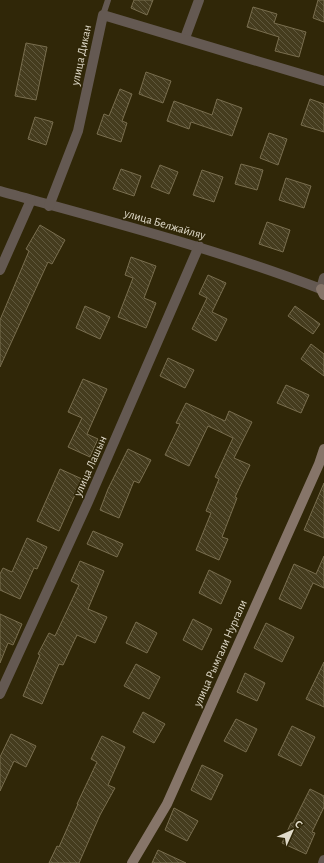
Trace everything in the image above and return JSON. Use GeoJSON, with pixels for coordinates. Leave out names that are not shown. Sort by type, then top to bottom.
{"type":"FeatureCollection","features":[{"type":"Feature","properties":{"kind":"street"},"geometry":{"type":"LineString","coordinates":[[185,38],[199,0]]}},
{"type":"Feature","properties":{"kind":"street","name":"улица Дикан"},"geometry":{"type":"LineString","coordinates":[[49,206],[78,131],[103,15],[185,38],[324,81]]}},
{"type":"Feature","properties":{"kind":"street","name":"улица Белжайляу"},"geometry":{"type":"LineString","coordinates":[[0,191],[49,206],[199,246],[272,270],[323,292]]}},
{"type":"Feature","properties":{"kind":"street"},"geometry":{"type":"LineString","coordinates":[[0,270],[31,200]]}},
{"type":"Feature","properties":{"kind":"street","name":"улица Лашын"},"geometry":{"type":"LineString","coordinates":[[0,694],[88,502],[199,246]]}},
{"type":"Feature","properties":{"kind":"street"},"geometry":{"type":"LineString","coordinates":[[323,292],[324,278]]}},
{"type":"Feature","properties":{"kind":"street","name":"улица Рымгали Нургали"},"geometry":{"type":"LineString","coordinates":[[132,863],[167,804],[319,464],[324,449]]}},
{"type":"Feature","properties":{"kind":"lane"},"geometry":{"type":"LineString","coordinates":[[103,15],[108,0]]}},
{"type":"Feature","properties":{"kind":"building"},"geometry":{"type":"Polygon","coordinates":[[[134,0],[153,0],[147,15],[131,8],[134,0]]]}},
{"type":"Feature","properties":{"kind":"building"},"geometry":{"type":"Polygon","coordinates":[[[318,0],[324,0],[324,22],[313,18],[318,0]]]}},
{"type":"Feature","properties":{"kind":"building"},"geometry":{"type":"Polygon","coordinates":[[[253,7],[277,14],[274,23],[306,32],[299,57],[275,51],[279,37],[247,27],[253,7]]]}},
{"type":"Feature","properties":{"kind":"building"},"geometry":{"type":"Polygon","coordinates":[[[26,43],[47,47],[36,100],[15,96],[26,43]]]}},
{"type":"Feature","properties":{"kind":"building"},"geometry":{"type":"Polygon","coordinates":[[[146,72],[171,81],[163,103],[139,94],[146,72]]]}},
{"type":"Feature","properties":{"kind":"building"},"geometry":{"type":"Polygon","coordinates":[[[120,89],[132,94],[122,121],[127,123],[121,142],[97,134],[104,114],[109,116],[120,89]]]}},
{"type":"Feature","properties":{"kind":"building"},"geometry":{"type":"Polygon","coordinates":[[[217,99],[242,108],[232,136],[191,122],[189,129],[167,121],[174,101],[212,115],[217,99]]]}},
{"type":"Feature","properties":{"kind":"building"},"geometry":{"type":"Polygon","coordinates":[[[310,99],[324,104],[324,132],[301,125],[310,99]]]}},
{"type":"Feature","properties":{"kind":"building"},"geometry":{"type":"Polygon","coordinates":[[[35,117],[53,122],[46,145],[28,139],[35,117]]]}},
{"type":"Feature","properties":{"kind":"building"},"geometry":{"type":"Polygon","coordinates":[[[269,133],[287,139],[278,165],[260,158],[269,133]]]}},
{"type":"Feature","properties":{"kind":"building"},"geometry":{"type":"Polygon","coordinates":[[[241,164],[263,170],[257,190],[235,184],[241,164]]]}},
{"type":"Feature","properties":{"kind":"building"},"geometry":{"type":"Polygon","coordinates":[[[160,165],[178,172],[169,194],[151,187],[160,165]]]}},
{"type":"Feature","properties":{"kind":"building"},"geometry":{"type":"Polygon","coordinates":[[[121,169],[141,176],[134,196],[113,189],[121,169]]]}},
{"type":"Feature","properties":{"kind":"building"},"geometry":{"type":"Polygon","coordinates":[[[202,170],[223,177],[214,202],[193,195],[202,170]]]}},
{"type":"Feature","properties":{"kind":"building"},"geometry":{"type":"Polygon","coordinates":[[[286,178],[311,186],[304,208],[279,200],[286,178]]]}},
{"type":"Feature","properties":{"kind":"building"},"geometry":{"type":"Polygon","coordinates":[[[267,222],[290,230],[283,252],[259,244],[267,222]]]}},
{"type":"Feature","properties":{"kind":"building"},"geometry":{"type":"Polygon","coordinates":[[[40,225],[65,240],[52,264],[48,262],[0,367],[0,320],[29,251],[26,249],[40,225]]]}},
{"type":"Feature","properties":{"kind":"building"},"geometry":{"type":"Polygon","coordinates":[[[131,257],[156,266],[144,298],[156,303],[146,328],[118,317],[133,278],[125,275],[131,257]]]}},
{"type":"Feature","properties":{"kind":"building"},"geometry":{"type":"Polygon","coordinates":[[[208,275],[226,283],[212,312],[227,319],[216,341],[192,329],[207,298],[199,294],[208,275]]]}},
{"type":"Feature","properties":{"kind":"building"},"geometry":{"type":"Polygon","coordinates":[[[85,306],[110,317],[100,339],[76,328],[85,306]]]}},
{"type":"Feature","properties":{"kind":"building"},"geometry":{"type":"Polygon","coordinates":[[[295,306],[320,324],[313,334],[288,316],[295,306]]]}},
{"type":"Feature","properties":{"kind":"building"},"geometry":{"type":"Polygon","coordinates":[[[311,344],[324,354],[324,376],[301,359],[311,344]]]}},
{"type":"Feature","properties":{"kind":"building"},"geometry":{"type":"Polygon","coordinates":[[[168,358],[194,370],[185,388],[160,376],[168,358]]]}},
{"type":"Feature","properties":{"kind":"building"},"geometry":{"type":"Polygon","coordinates":[[[83,379],[107,389],[87,434],[98,439],[90,457],[68,447],[82,418],[68,412],[83,379]]]}},
{"type":"Feature","properties":{"kind":"building"},"geometry":{"type":"Polygon","coordinates":[[[286,385],[309,395],[301,413],[277,403],[286,385]]]}},
{"type":"Feature","properties":{"kind":"building"},"geometry":{"type":"Polygon","coordinates":[[[186,403],[225,421],[229,411],[252,422],[234,458],[250,465],[235,497],[237,498],[222,537],[228,539],[219,560],[196,550],[211,513],[206,511],[219,479],[215,477],[233,438],[208,426],[189,466],[165,455],[180,424],[176,423],[186,403]]]}},
{"type":"Feature","properties":{"kind":"building"},"geometry":{"type":"Polygon","coordinates":[[[128,449],[151,460],[139,483],[134,481],[119,518],[100,510],[108,489],[128,449]]]}},
{"type":"Feature","properties":{"kind":"building"},"geometry":{"type":"Polygon","coordinates":[[[60,469],[82,479],[59,531],[37,521],[60,469]]]}},
{"type":"Feature","properties":{"kind":"building"},"geometry":{"type":"Polygon","coordinates":[[[324,483],[324,538],[304,530],[324,483]]]}},
{"type":"Feature","properties":{"kind":"building"},"geometry":{"type":"Polygon","coordinates":[[[93,531],[123,544],[117,557],[87,544],[93,531]]]}},
{"type":"Feature","properties":{"kind":"building"},"geometry":{"type":"Polygon","coordinates":[[[27,538],[47,547],[37,569],[34,568],[20,599],[0,590],[0,574],[3,568],[12,572],[27,538]]]}},
{"type":"Feature","properties":{"kind":"building"},"geometry":{"type":"Polygon","coordinates":[[[324,556],[324,588],[313,583],[301,609],[279,599],[294,564],[316,574],[324,556]]]}},
{"type":"Feature","properties":{"kind":"building"},"geometry":{"type":"Polygon","coordinates":[[[80,561],[104,571],[88,609],[107,617],[95,643],[77,635],[63,665],[59,664],[42,704],[23,696],[40,655],[38,654],[49,633],[55,636],[79,585],[71,581],[80,561]]]}},
{"type":"Feature","properties":{"kind":"building"},"geometry":{"type":"Polygon","coordinates":[[[209,570],[231,581],[221,604],[199,593],[209,570]]]}},
{"type":"Feature","properties":{"kind":"building"},"geometry":{"type":"Polygon","coordinates":[[[0,614],[22,624],[13,645],[8,643],[0,663],[0,614]]]}},
{"type":"Feature","properties":{"kind":"building"},"geometry":{"type":"Polygon","coordinates":[[[193,619],[212,629],[202,650],[183,640],[193,619]]]}},
{"type":"Feature","properties":{"kind":"building"},"geometry":{"type":"Polygon","coordinates":[[[136,622],[157,633],[147,653],[126,643],[136,622]]]}},
{"type":"Feature","properties":{"kind":"building"},"geometry":{"type":"Polygon","coordinates":[[[266,623],[294,637],[282,662],[254,648],[266,623]]]}},
{"type":"Feature","properties":{"kind":"building"},"geometry":{"type":"Polygon","coordinates":[[[324,662],[324,707],[306,699],[324,662]]]}},
{"type":"Feature","properties":{"kind":"building"},"geometry":{"type":"Polygon","coordinates":[[[136,664],[160,677],[149,699],[124,686],[136,664]]]}},
{"type":"Feature","properties":{"kind":"building"},"geometry":{"type":"Polygon","coordinates":[[[245,673],[265,683],[257,701],[237,692],[245,673]]]}},
{"type":"Feature","properties":{"kind":"building"},"geometry":{"type":"Polygon","coordinates":[[[143,712],[165,724],[154,743],[133,732],[143,712]]]}},
{"type":"Feature","properties":{"kind":"building"},"geometry":{"type":"Polygon","coordinates":[[[236,719],[257,729],[246,752],[224,741],[236,719]]]}},
{"type":"Feature","properties":{"kind":"building"},"geometry":{"type":"Polygon","coordinates":[[[292,726],[315,737],[301,766],[278,755],[292,726]]]}},
{"type":"Feature","properties":{"kind":"building"},"geometry":{"type":"Polygon","coordinates":[[[11,734],[36,746],[26,767],[14,761],[0,791],[0,757],[11,734]]]}},
{"type":"Feature","properties":{"kind":"building"},"geometry":{"type":"Polygon","coordinates":[[[102,736],[125,747],[108,785],[115,788],[100,815],[79,863],[49,863],[57,846],[59,847],[97,762],[91,759],[102,736]]]}},
{"type":"Feature","properties":{"kind":"building"},"geometry":{"type":"Polygon","coordinates":[[[202,765],[223,775],[211,800],[191,790],[202,765]]]}},
{"type":"Feature","properties":{"kind":"building"},"geometry":{"type":"Polygon","coordinates":[[[310,789],[324,796],[324,807],[312,832],[315,833],[306,854],[282,843],[291,823],[293,823],[310,789]]]}},
{"type":"Feature","properties":{"kind":"building"},"geometry":{"type":"Polygon","coordinates":[[[174,808],[198,821],[187,841],[165,830],[174,808]]]}},
{"type":"Feature","properties":{"kind":"building"},"geometry":{"type":"Polygon","coordinates":[[[158,850],[186,863],[152,863],[158,850]]]}}]}
